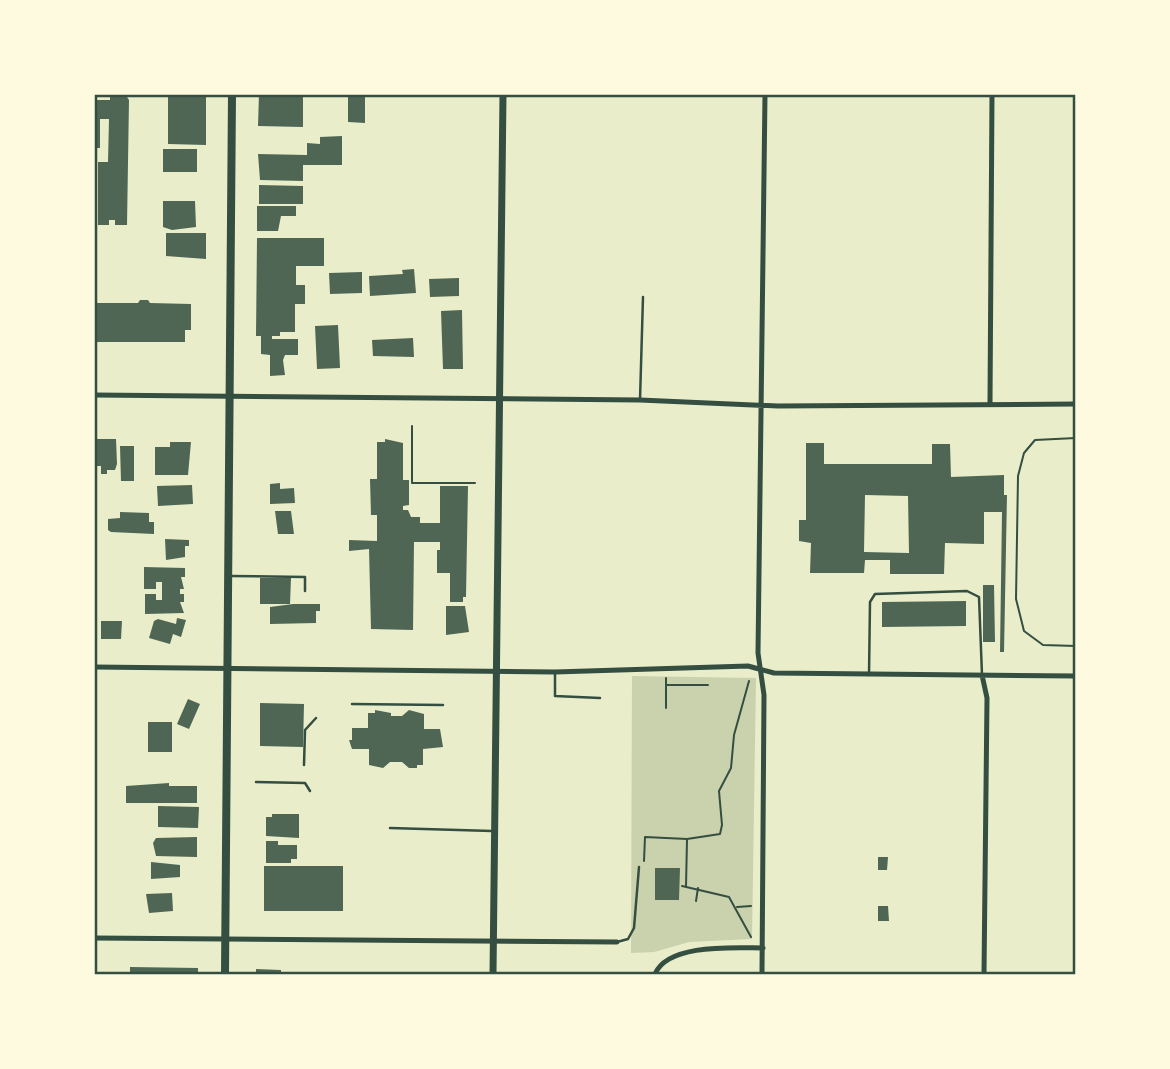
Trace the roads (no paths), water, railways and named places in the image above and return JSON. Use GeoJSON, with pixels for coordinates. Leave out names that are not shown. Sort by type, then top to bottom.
{"type":"FeatureCollection","features":[{"type":"Feature","properties":{"kind":"main road"},"geometry":{"type":"LineString","coordinates":[[225,975],[232,94]]}},
{"type":"Feature","properties":{"kind":"street"},"geometry":{"type":"LineString","coordinates":[[493,975],[503,94]]}},
{"type":"Feature","properties":{"kind":"street"},"geometry":{"type":"LineString","coordinates":[[762,975],[762,670],[758,653],[765,94]]}},
{"type":"Feature","properties":{"kind":"street"},"geometry":{"type":"LineString","coordinates":[[990,403],[992,94]]}},
{"type":"Feature","properties":{"kind":"street"},"geometry":{"type":"LineString","coordinates":[[94,395],[640,400],[762,405],[1076,404]]}},
{"type":"Feature","properties":{"kind":"street"},"geometry":{"type":"LineString","coordinates":[[94,667],[555,671],[748,666],[774,673],[1076,676]]}},
{"type":"Feature","properties":{"kind":"street"},"geometry":{"type":"LineString","coordinates":[[982,675],[987,698],[984,975]]}},
{"type":"Feature","properties":{"kind":"street"},"geometry":{"type":"LineString","coordinates":[[94,938],[617,942]]}},
{"type":"Feature","properties":{"kind":"street"},"geometry":{"type":"LineString","coordinates":[[655,975],[663,962],[688,953],[714,948],[763,948]]}},
{"type":"Feature","properties":{"kind":"lane"},"geometry":{"type":"LineString","coordinates":[[640,400],[643,297]]}},
{"type":"Feature","properties":{"kind":"lane"},"geometry":{"type":"LineString","coordinates":[[228,576],[305,577],[305,591]]}},
{"type":"Feature","properties":{"kind":"lane"},"geometry":{"type":"LineString","coordinates":[[869,675],[870,602],[875,594],[967,591],[979,597],[982,675]]}},
{"type":"Feature","properties":{"kind":"lane"},"geometry":{"type":"LineString","coordinates":[[555,671],[555,696],[600,698]]}},
{"type":"Feature","properties":{"kind":"lane"},"geometry":{"type":"LineString","coordinates":[[352,704],[443,705]]}},
{"type":"Feature","properties":{"kind":"lane"},"geometry":{"type":"LineString","coordinates":[[304,765],[305,730],[316,718]]}},
{"type":"Feature","properties":{"kind":"lane"},"geometry":{"type":"LineString","coordinates":[[256,782],[305,783],[310,791]]}},
{"type":"Feature","properties":{"kind":"lane"},"geometry":{"type":"LineString","coordinates":[[390,828],[495,831]]}},
{"type":"Feature","properties":{"kind":"lane"},"geometry":{"type":"LineString","coordinates":[[617,942],[628,939],[634,928],[639,867]]}}]}
